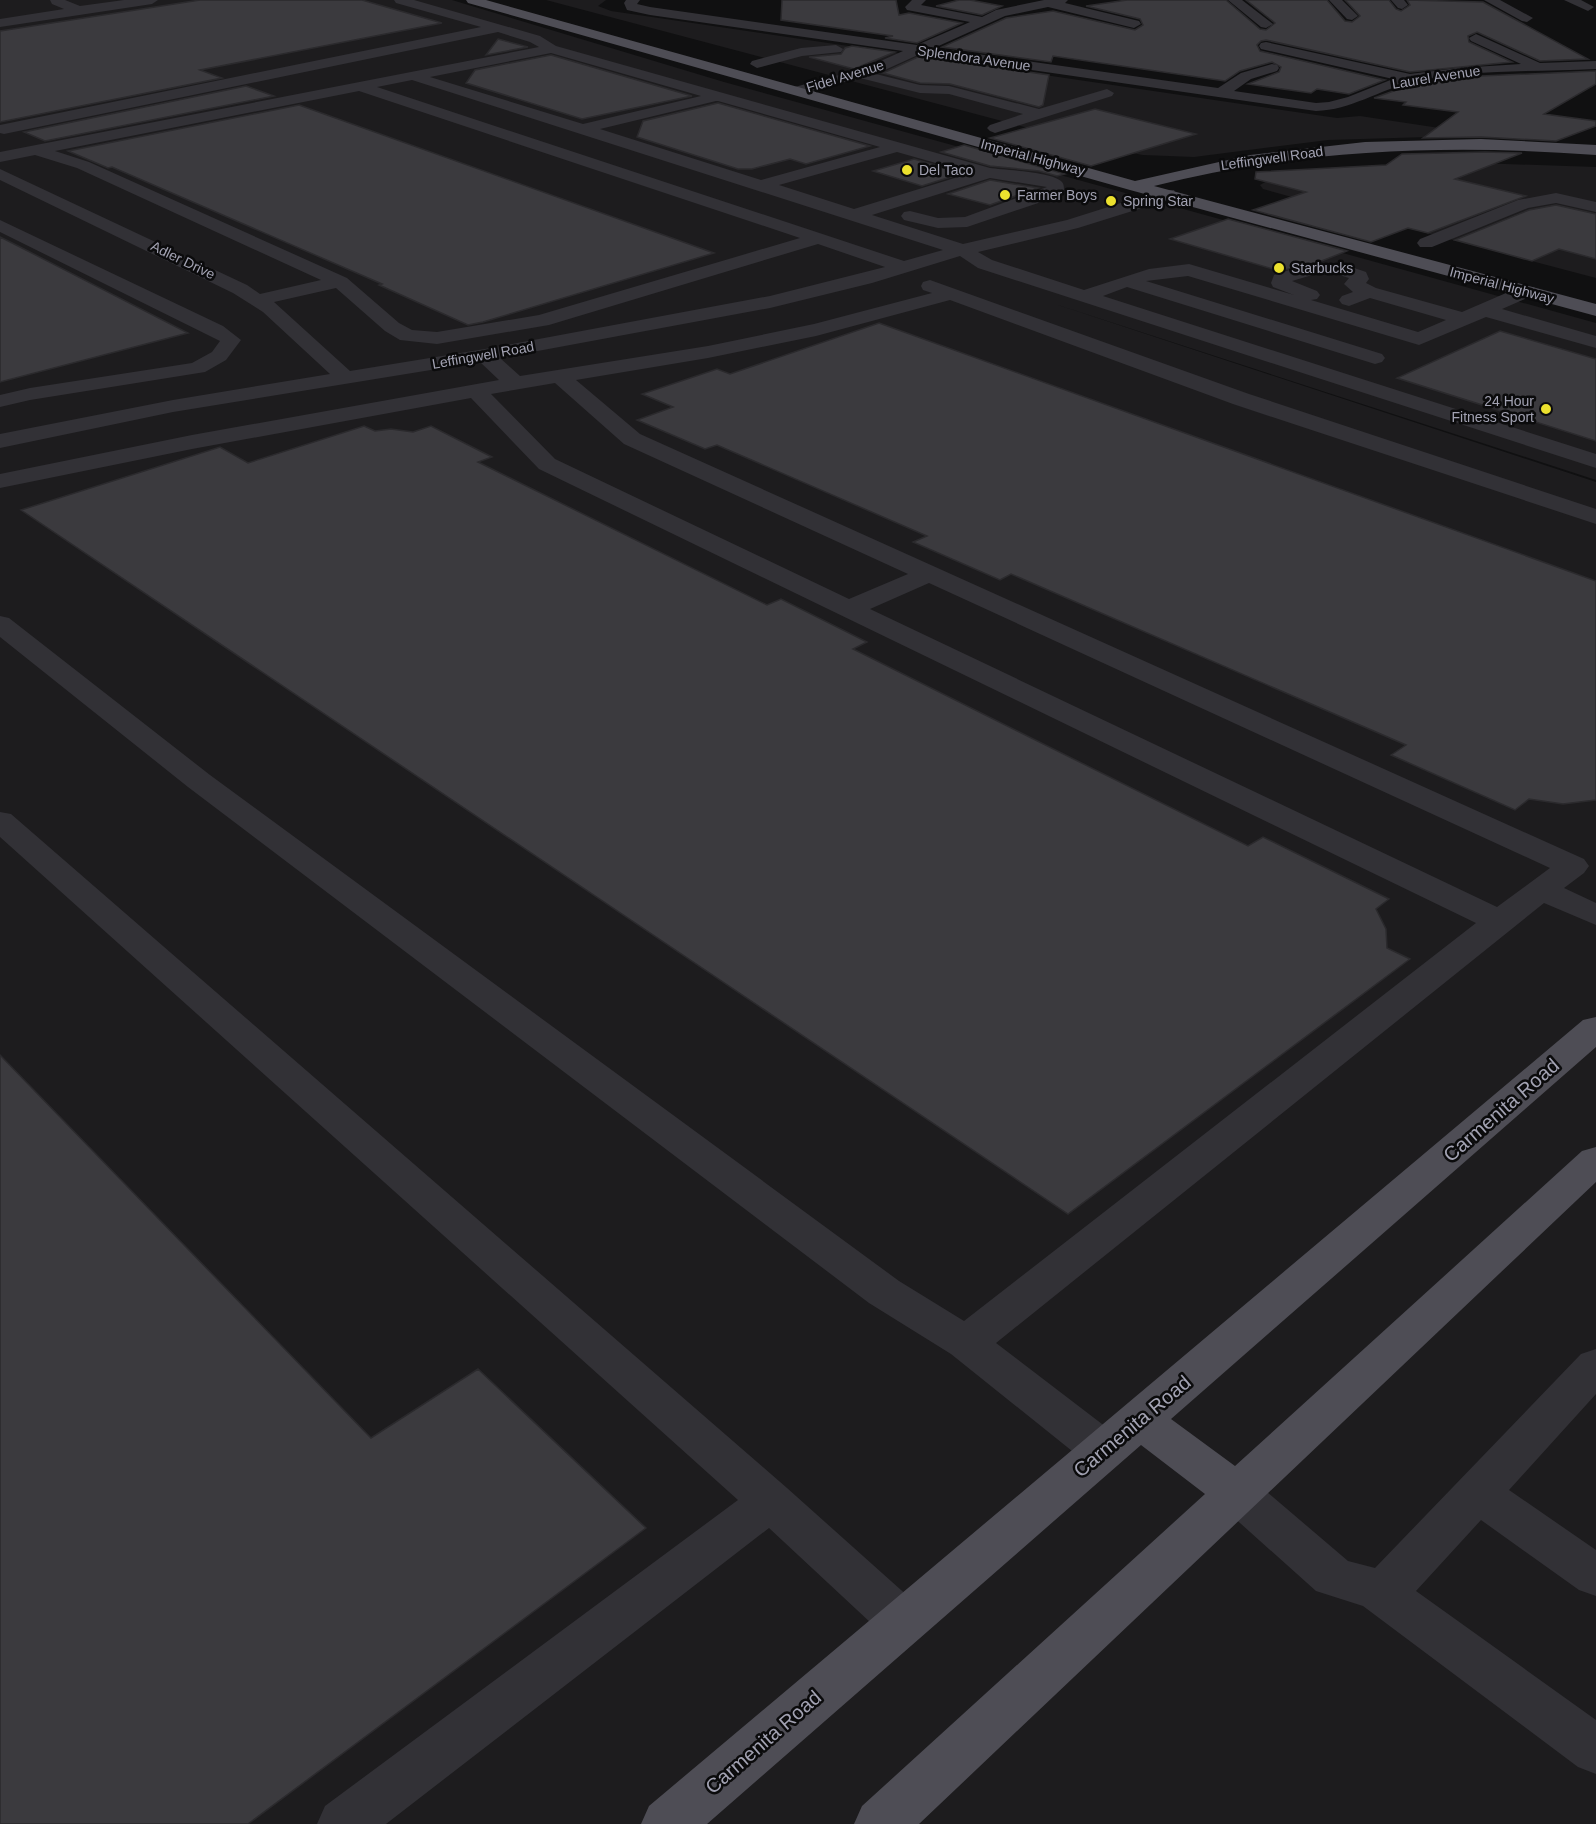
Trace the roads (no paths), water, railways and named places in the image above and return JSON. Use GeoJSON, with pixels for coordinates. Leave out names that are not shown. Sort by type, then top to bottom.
{"type":"FeatureCollection","features":[{"type":"Feature","properties":{"kind":"main road","name":"Imperial Highway"},"geometry":{"type":"LineString","coordinates":[[472,0],[1136,186],[1596,310]]}},
{"type":"Feature","properties":{"kind":"main road"},"geometry":{"type":"LineString","coordinates":[[522,0],[642,33]]}},
{"type":"Feature","properties":{"kind":"main road"},"geometry":{"type":"LineString","coordinates":[[752,62],[861,92]]}},
{"type":"Feature","properties":{"kind":"main road","name":"Imperial Highway"},"geometry":{"type":"LineString","coordinates":[[989,126],[1028,137]]}},
{"type":"Feature","properties":{"kind":"main road","name":"Leffingwell Road"},"geometry":{"type":"LineString","coordinates":[[1136,186],[1172,175],[1271,156],[1370,146],[1502,144],[1596,150]]}},
{"type":"Feature","properties":{"kind":"main road","name":"Leffingwell Road"},"geometry":{"type":"LineString","coordinates":[[1168,194],[1276,168],[1351,158],[1474,154],[1596,159]]}},
{"type":"Feature","properties":{"kind":"main road"},"geometry":{"type":"LineString","coordinates":[[1139,166],[1205,184]]}},
{"type":"Feature","properties":{"kind":"main road","name":"Imperial Highway"},"geometry":{"type":"LineString","coordinates":[[1420,242],[1460,252]]}},
{"type":"Feature","properties":{"kind":"main road","name":"Carmenita Road"},"geometry":{"type":"LineString","coordinates":[[668,1824],[1596,1028]]}},
{"type":"Feature","properties":{"kind":"main road"},"geometry":{"type":"LineString","coordinates":[[881,1824],[1596,1160]]}},
{"type":"Feature","properties":{"kind":"main road"},"geometry":{"type":"LineString","coordinates":[[1140,1420],[1237,1493]]}},
{"type":"Feature","properties":{"kind":"street"},"geometry":{"type":"LineString","coordinates":[[34,4],[59,0],[79,10]]}},
{"type":"Feature","properties":{"kind":"street"},"geometry":{"type":"LineString","coordinates":[[0,23],[152,0]]}},
{"type":"Feature","properties":{"kind":"street"},"geometry":{"type":"LineString","coordinates":[[400,0],[535,39],[551,49],[989,173],[1044,180],[1055,184],[1056,191],[967,222],[952,224],[927,221],[879,207]]}},
{"type":"Feature","properties":{"kind":"street"},"geometry":{"type":"LineString","coordinates":[[920,0],[911,7],[984,21]]}},
{"type":"Feature","properties":{"kind":"street"},"geometry":{"type":"LineString","coordinates":[[1027,0],[1051,2],[1134,24]]}},
{"type":"Feature","properties":{"kind":"street"},"geometry":{"type":"LineString","coordinates":[[1234,0],[1266,24]]}},
{"type":"Feature","properties":{"kind":"street"},"geometry":{"type":"LineString","coordinates":[[1335,0],[1352,16]]}},
{"type":"Feature","properties":{"kind":"street"},"geometry":{"type":"LineString","coordinates":[[1490,0],[1527,18]]}},
{"type":"Feature","properties":{"kind":"street"},"geometry":{"type":"LineString","coordinates":[[1570,0],[1588,7]]}},
{"type":"Feature","properties":{"kind":"street","name":"Fidel Avenue"},"geometry":{"type":"LineString","coordinates":[[796,91],[861,74],[1001,13],[1051,2]]}},
{"type":"Feature","properties":{"kind":"street","name":"Splendora Avenue"},"geometry":{"type":"LineString","coordinates":[[633,4],[916,50],[1316,107]]}},
{"type":"Feature","properties":{"kind":"street"},"geometry":{"type":"LineString","coordinates":[[1,129],[498,28]]}},
{"type":"Feature","properties":{"kind":"street"},"geometry":{"type":"LineString","coordinates":[[1476,38],[1540,67]]}},
{"type":"Feature","properties":{"kind":"street"},"geometry":{"type":"LineString","coordinates":[[1266,46],[1410,79]]}},
{"type":"Feature","properties":{"kind":"street"},"geometry":{"type":"LineString","coordinates":[[0,156],[551,49]]}},
{"type":"Feature","properties":{"kind":"street"},"geometry":{"type":"LineString","coordinates":[[752,62],[825,49],[858,52],[862,58],[830,67]]}},
{"type":"Feature","properties":{"kind":"street"},"geometry":{"type":"LineString","coordinates":[[898,59],[993,72],[1107,93],[1040,114],[989,126]]}},
{"type":"Feature","properties":{"kind":"street","name":"Laurel Avenue"},"geometry":{"type":"LineString","coordinates":[[1316,107],[1338,106],[1382,86],[1410,79],[1467,70],[1596,65]]}},
{"type":"Feature","properties":{"kind":"street"},"geometry":{"type":"LineString","coordinates":[[1221,93],[1246,76],[1272,68]]}},
{"type":"Feature","properties":{"kind":"street"},"geometry":{"type":"LineString","coordinates":[[861,74],[920,89],[949,90],[1040,114]]}},
{"type":"Feature","properties":{"kind":"street"},"geometry":{"type":"LineString","coordinates":[[413,76],[962,250],[984,264],[1596,461]]}},
{"type":"Feature","properties":{"kind":"street"},"geometry":{"type":"LineString","coordinates":[[582,129],[770,84]]}},
{"type":"Feature","properties":{"kind":"street"},"geometry":{"type":"LineString","coordinates":[[357,86],[818,238],[951,294],[1241,399],[1596,517]]}},
{"type":"Feature","properties":{"kind":"street"},"geometry":{"type":"LineString","coordinates":[[761,185],[947,133]]}},
{"type":"Feature","properties":{"kind":"street"},"geometry":{"type":"LineString","coordinates":[[35,150],[83,165],[340,282],[392,327],[407,336],[437,338],[542,321],[818,238]]}},
{"type":"Feature","properties":{"kind":"street"},"geometry":{"type":"LineString","coordinates":[[925,176],[961,165]]}},
{"type":"Feature","properties":{"kind":"street"},"geometry":{"type":"LineString","coordinates":[[854,215],[989,173]]}},
{"type":"Feature","properties":{"kind":"street","name":"Adler Drive"},"geometry":{"type":"LineString","coordinates":[[0,174],[189,262],[258,300],[270,308],[346,378]]}},
{"type":"Feature","properties":{"kind":"street"},"geometry":{"type":"LineString","coordinates":[[788,177],[846,194]]}},
{"type":"Feature","properties":{"kind":"street","name":"Leffingwell Road"},"geometry":{"type":"LineString","coordinates":[[962,250],[1046,217],[1136,186]]}},
{"type":"Feature","properties":{"kind":"street","name":"Leffingwell Road"},"geometry":{"type":"LineString","coordinates":[[0,441],[173,406],[485,355],[759,305],[898,270],[962,250],[1072,224],[1168,194]]}},
{"type":"Feature","properties":{"kind":"street"},"geometry":{"type":"LineString","coordinates":[[1420,242],[1524,204],[1556,198],[1596,207]]}},
{"type":"Feature","properties":{"kind":"street"},"geometry":{"type":"LineString","coordinates":[[0,225],[216,330],[231,340],[219,356],[198,368],[30,394],[0,401]]}},
{"type":"Feature","properties":{"kind":"street"},"geometry":{"type":"LineString","coordinates":[[1419,339],[1332,307],[1286,287],[1280,283],[1281,279],[1317,266],[1330,267],[1359,276],[1360,279],[1353,284],[1369,292],[1464,319]]}},
{"type":"Feature","properties":{"kind":"street"},"geometry":{"type":"LineString","coordinates":[[1085,296],[1126,280],[1159,272],[1189,270],[1332,307],[1369,292]]}},
{"type":"Feature","properties":{"kind":"street"},"geometry":{"type":"LineString","coordinates":[[1126,280],[1375,358]]}},
{"type":"Feature","properties":{"kind":"street"},"geometry":{"type":"LineString","coordinates":[[258,300],[340,282]]}},
{"type":"Feature","properties":{"kind":"street"},"geometry":{"type":"LineString","coordinates":[[1334,376],[1527,291]]}},
{"type":"Feature","properties":{"kind":"street"},"geometry":{"type":"LineString","coordinates":[[0,481],[192,442],[476,392],[515,383],[708,352],[816,330],[951,294]]}},
{"type":"Feature","properties":{"kind":"street"},"geometry":{"type":"LineString","coordinates":[[1484,310],[1596,342]]}},
{"type":"Feature","properties":{"kind":"street"},"geometry":{"type":"LineString","coordinates":[[485,355],[515,383]]}},
{"type":"Feature","properties":{"kind":"street"},"geometry":{"type":"LineString","coordinates":[[559,376],[632,439],[928,574],[1584,860]]}},
{"type":"Feature","properties":{"kind":"street"},"geometry":{"type":"LineString","coordinates":[[476,392],[547,464],[1499,921]]}},
{"type":"Feature","properties":{"kind":"street"},"geometry":{"type":"LineString","coordinates":[[849,609],[928,574]]}},
{"type":"Feature","properties":{"kind":"street"},"geometry":{"type":"LineString","coordinates":[[0,624],[199,781],[884,1292],[966,1343],[1103,1450]]}},
{"type":"Feature","properties":{"kind":"street"},"geometry":{"type":"LineString","coordinates":[[0,821],[771,1501],[903,1622]]}},
{"type":"Feature","properties":{"kind":"street"},"geometry":{"type":"LineString","coordinates":[[966,1343],[1499,921],[1584,860]]}},
{"type":"Feature","properties":{"kind":"street"},"geometry":{"type":"LineString","coordinates":[[1541,890],[1596,915]]}},
{"type":"Feature","properties":{"kind":"street"},"geometry":{"type":"LineString","coordinates":[[1378,1590],[1394,1582],[1596,1366]]}},
{"type":"Feature","properties":{"kind":"street"},"geometry":{"type":"LineString","coordinates":[[1476,1492],[1596,1576]]}},
{"type":"Feature","properties":{"kind":"street"},"geometry":{"type":"LineString","coordinates":[[1237,1493],[1332,1577],[1378,1590],[1596,1750]]}},
{"type":"Feature","properties":{"kind":"street"},"geometry":{"type":"LineString","coordinates":[[344,1824],[771,1501]]}},
{"type":"Feature","properties":{"kind":"place","name":"Del Taco"},"geometry":{"type":"Point","coordinates":[907,170]}},
{"type":"Feature","properties":{"kind":"place","name":"Farmer Boys"},"geometry":{"type":"Point","coordinates":[1005,195]}},
{"type":"Feature","properties":{"kind":"place","name":"Spring Star"},"geometry":{"type":"Point","coordinates":[1111,201]}},
{"type":"Feature","properties":{"kind":"place","name":"Starbucks"},"geometry":{"type":"Point","coordinates":[1279,268]}},
{"type":"Feature","properties":{"kind":"place","name":"24 Hour Fitness Sport"},"geometry":{"type":"Point","coordinates":[1546,409]}}]}
